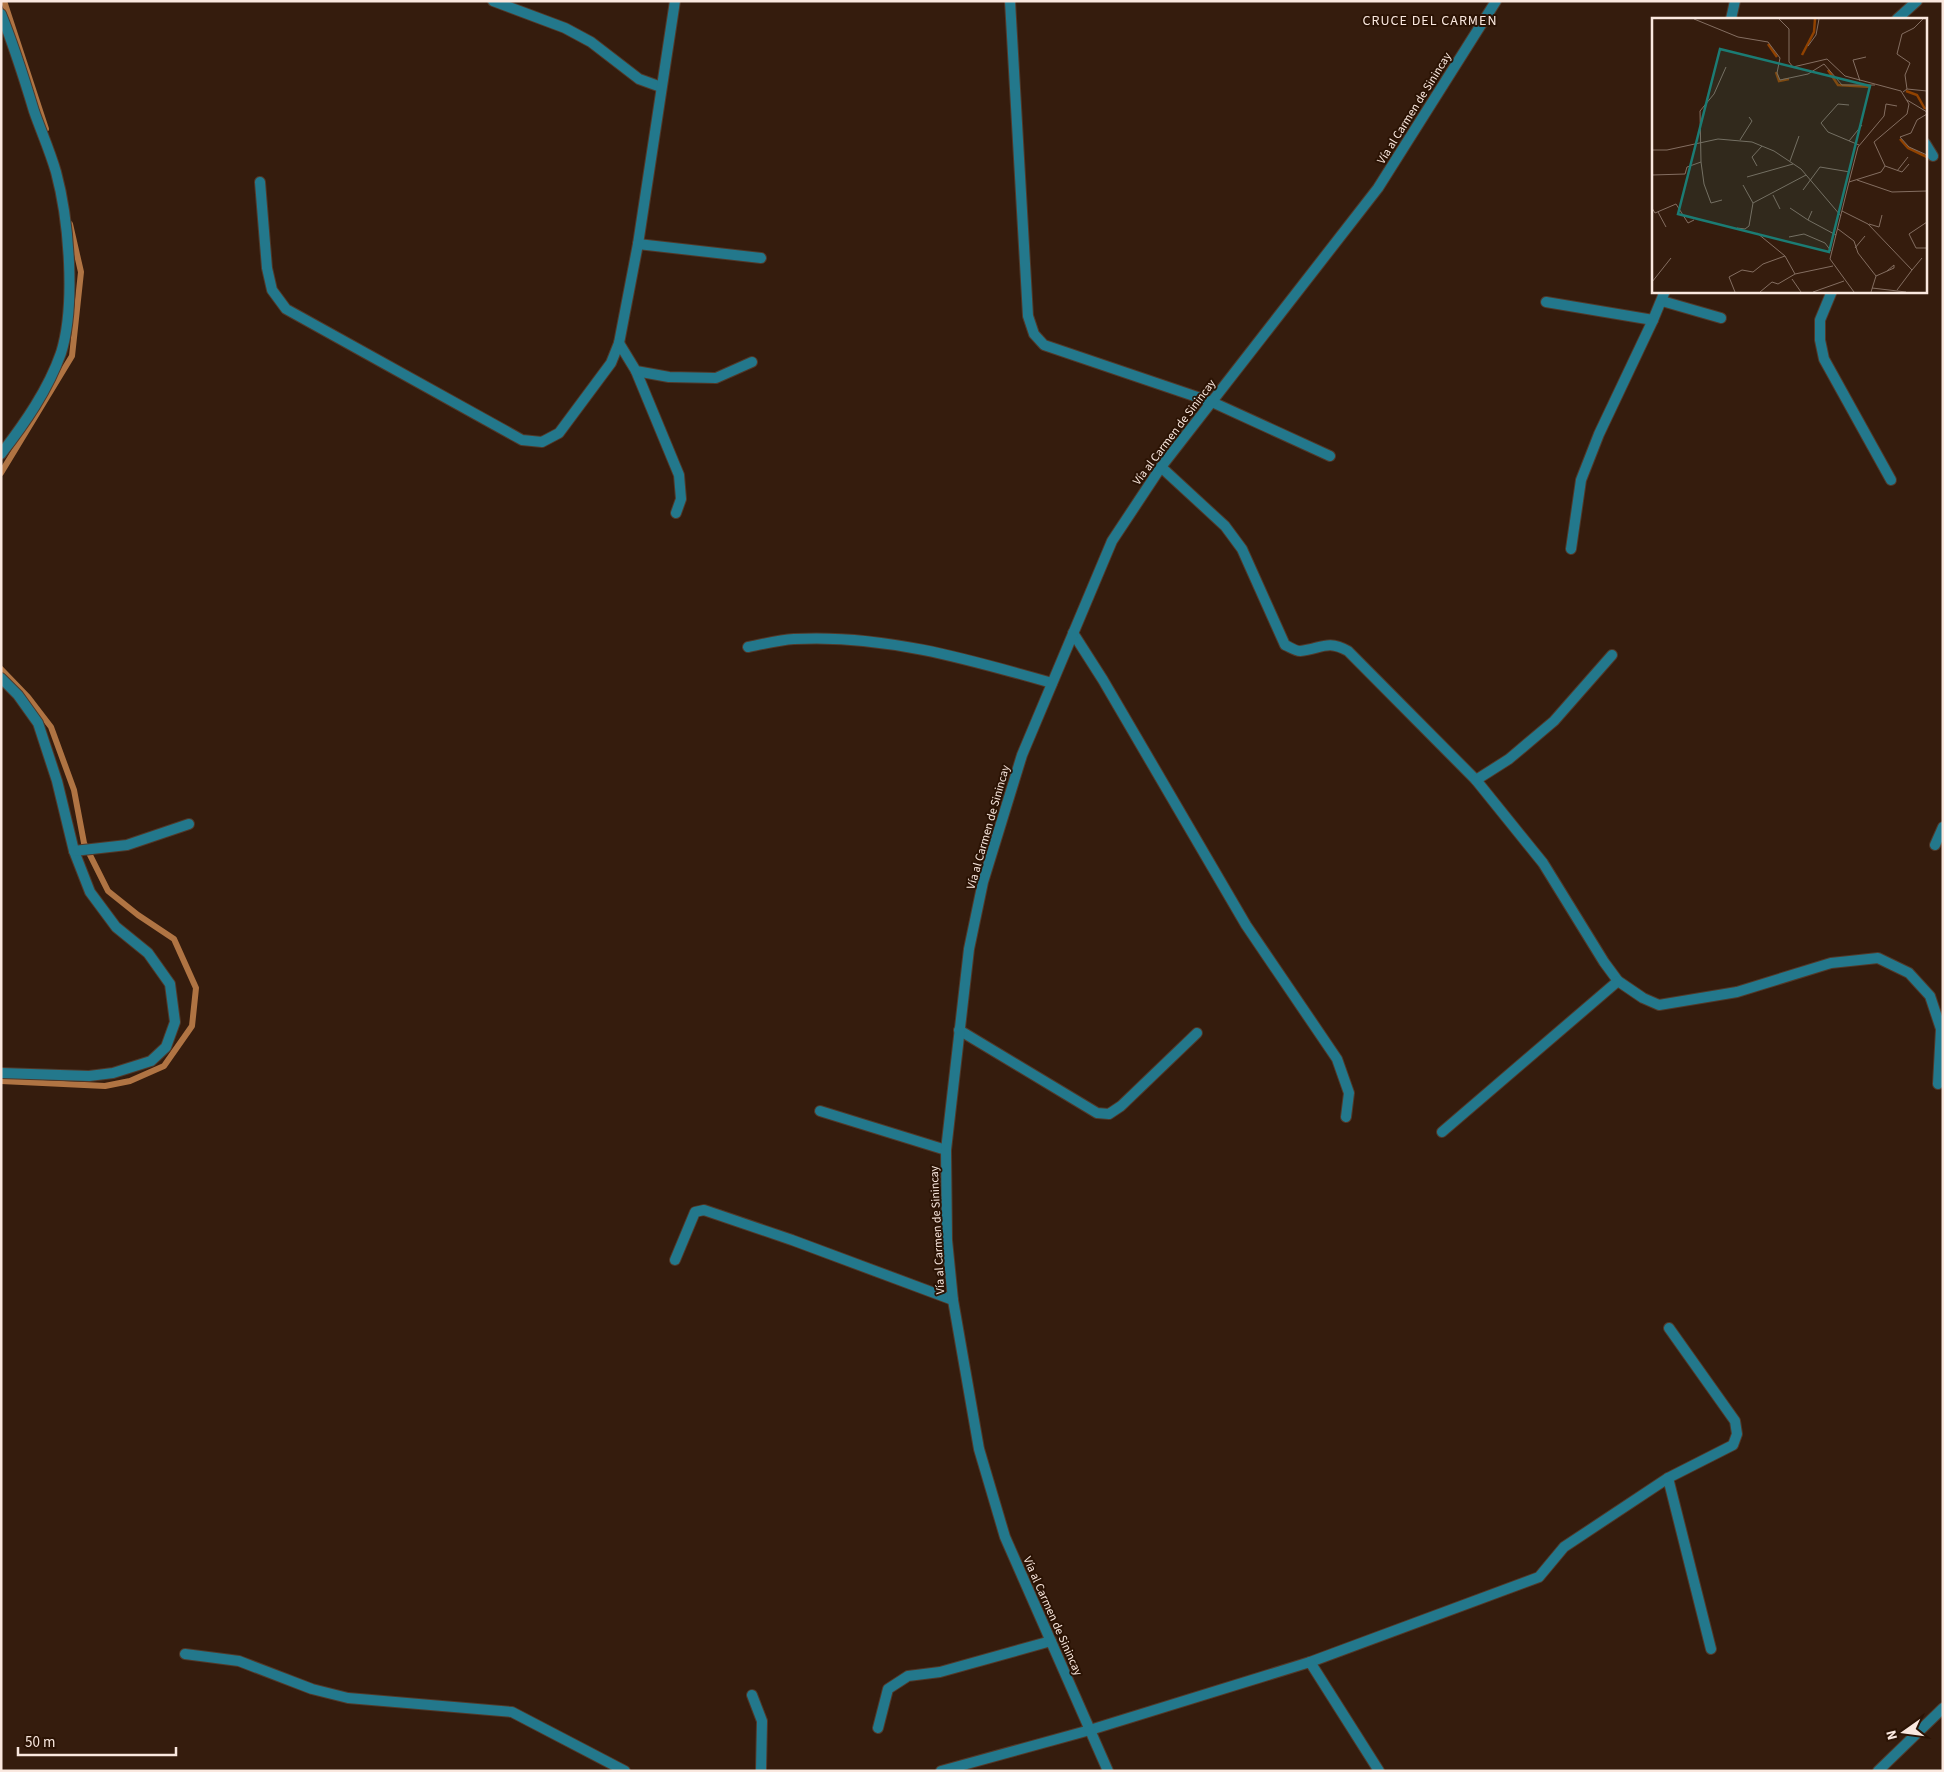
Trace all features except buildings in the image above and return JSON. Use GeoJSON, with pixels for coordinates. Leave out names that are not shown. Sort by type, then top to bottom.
{"type":"FeatureCollection","features":[{"type":"Feature","properties":{"kind":"street"},"geometry":{"type":"LineString","coordinates":[[493,1],[565,28],[605,52],[638,79],[661,87]]}},
{"type":"Feature","properties":{"kind":"street"},"geometry":{"type":"LineString","coordinates":[[260,182],[267,268],[272,290],[286,310],[522,440],[542,442],[559,433],[611,362],[619,343],[638,244],[675,1]]}},
{"type":"Feature","properties":{"kind":"street"},"geometry":{"type":"LineString","coordinates":[[1010,1],[1028,316],[1034,334],[1044,345],[1212,402],[1330,456]]}},
{"type":"Feature","properties":{"kind":"street","name":"Vía al Carmen de Sinincay"},"geometry":{"type":"LineString","coordinates":[[1108,1771],[1005,1538],[982,1458],[953,1300],[948,1240],[946,1150],[969,949],[984,882],[1022,756],[1112,541],[1161,467],[1378,188],[1496,1]]}},
{"type":"Feature","properties":{"kind":"street"},"geometry":{"type":"LineString","coordinates":[[1731,18],[1735,1]]}},
{"type":"Feature","properties":{"kind":"street"},"geometry":{"type":"LineString","coordinates":[[1898,18],[1917,1]]}},
{"type":"Feature","properties":{"kind":"street"},"geometry":{"type":"LineString","coordinates":[[1,14],[13,43],[56,173],[66,226],[69,268],[68,321],[61,353],[33,411],[1,454]]}},
{"type":"Feature","properties":{"kind":"street"},"geometry":{"type":"LineString","coordinates":[[1926,145],[1933,156]]}},
{"type":"Feature","properties":{"kind":"street"},"geometry":{"type":"LineString","coordinates":[[638,244],[761,258]]}},
{"type":"Feature","properties":{"kind":"street"},"geometry":{"type":"LineString","coordinates":[[1832,292],[1820,320],[1820,340],[1824,359],[1891,480]]}},
{"type":"Feature","properties":{"kind":"street"},"geometry":{"type":"LineString","coordinates":[[1571,550],[1581,480],[1599,434],[1664,296],[1721,318]]}},
{"type":"Feature","properties":{"kind":"street"},"geometry":{"type":"LineString","coordinates":[[1546,302],[1653,320]]}},
{"type":"Feature","properties":{"kind":"street"},"geometry":{"type":"LineString","coordinates":[[619,343],[636,371],[680,475],[681,499],[676,513]]}},
{"type":"Feature","properties":{"kind":"street"},"geometry":{"type":"LineString","coordinates":[[636,371],[669,377],[716,378],[752,362]]}},
{"type":"Feature","properties":{"kind":"street"},"geometry":{"type":"LineString","coordinates":[[1161,467],[1225,526],[1242,549],[1285,645],[1298,651],[1336,644],[1348,651],[1476,780],[1543,863],[1604,962],[1618,981],[1643,998],[1659,1005],[1737,992],[1830,963],[1878,958],[1909,973],[1930,996],[1941,1029],[1938,1084]]}},
{"type":"Feature","properties":{"kind":"street"},"geometry":{"type":"LineString","coordinates":[[1073,633],[1104,680],[1246,925],[1337,1059],[1349,1093],[1346,1116]]}},
{"type":"Feature","properties":{"kind":"street"},"geometry":{"type":"LineString","coordinates":[[748,647],[793,639],[850,639],[903,646],[979,662],[1052,683]]}},
{"type":"Feature","properties":{"kind":"street"},"geometry":{"type":"LineString","coordinates":[[1476,780],[1510,759],[1554,721],[1612,655]]}},
{"type":"Feature","properties":{"kind":"street"},"geometry":{"type":"LineString","coordinates":[[1,678],[18,695],[38,723],[57,781],[74,851],[90,892],[116,927],[148,953],[170,984],[175,1022],[166,1047],[151,1061],[113,1073],[89,1076],[1,1073]]}},
{"type":"Feature","properties":{"kind":"street"},"geometry":{"type":"LineString","coordinates":[[74,851],[127,845],[189,824]]}},
{"type":"Feature","properties":{"kind":"street"},"geometry":{"type":"LineString","coordinates":[[1935,845],[1943,827]]}},
{"type":"Feature","properties":{"kind":"street"},"geometry":{"type":"LineString","coordinates":[[1442,1132],[1618,981]]}},
{"type":"Feature","properties":{"kind":"street"},"geometry":{"type":"LineString","coordinates":[[959,1030],[1097,1113],[1110,1114],[1121,1106],[1197,1033]]}},
{"type":"Feature","properties":{"kind":"street"},"geometry":{"type":"LineString","coordinates":[[820,1111],[946,1150]]}},
{"type":"Feature","properties":{"kind":"street"},"geometry":{"type":"LineString","coordinates":[[675,1260],[695,1212],[704,1210],[792,1240],[953,1300]]}},
{"type":"Feature","properties":{"kind":"street"},"geometry":{"type":"LineString","coordinates":[[941,1771],[1090,1730],[1310,1662],[1538,1578],[1564,1546],[1668,1478],[1733,1444],[1737,1434],[1735,1421],[1669,1328]]}},
{"type":"Feature","properties":{"kind":"street"},"geometry":{"type":"LineString","coordinates":[[1668,1478],[1711,1649]]}},
{"type":"Feature","properties":{"kind":"street"},"geometry":{"type":"LineString","coordinates":[[878,1728],[888,1689],[908,1676],[940,1672],[1051,1642]]}},
{"type":"Feature","properties":{"kind":"street"},"geometry":{"type":"LineString","coordinates":[[185,1654],[239,1661],[312,1689],[348,1698],[512,1712],[625,1771]]}},
{"type":"Feature","properties":{"kind":"street"},"geometry":{"type":"LineString","coordinates":[[1310,1662],[1379,1771]]}},
{"type":"Feature","properties":{"kind":"street"},"geometry":{"type":"LineString","coordinates":[[752,1695],[762,1721],[762,1771]]}},
{"type":"Feature","properties":{"kind":"street"},"geometry":{"type":"LineString","coordinates":[[1878,1771],[1943,1708]]}},
{"type":"Feature","properties":{"kind":"waterway"},"geometry":{"type":"LineString","coordinates":[[4,1],[46,129]]}},
{"type":"Feature","properties":{"kind":"waterway"},"geometry":{"type":"LineString","coordinates":[[1,473],[72,356],[81,272],[70,224]]}},
{"type":"Feature","properties":{"kind":"waterway"},"geometry":{"type":"LineString","coordinates":[[1,669],[28,697],[51,727],[74,790],[84,843],[108,891],[138,915],[174,939],[196,988],[192,1026],[164,1066],[130,1081],[105,1086],[1,1081]]}},
{"type":"Feature","properties":{"kind":"district","name":"CRUCE DEL CARMEN"},"geometry":{"type":"Point","coordinates":[1430,20]}}]}
